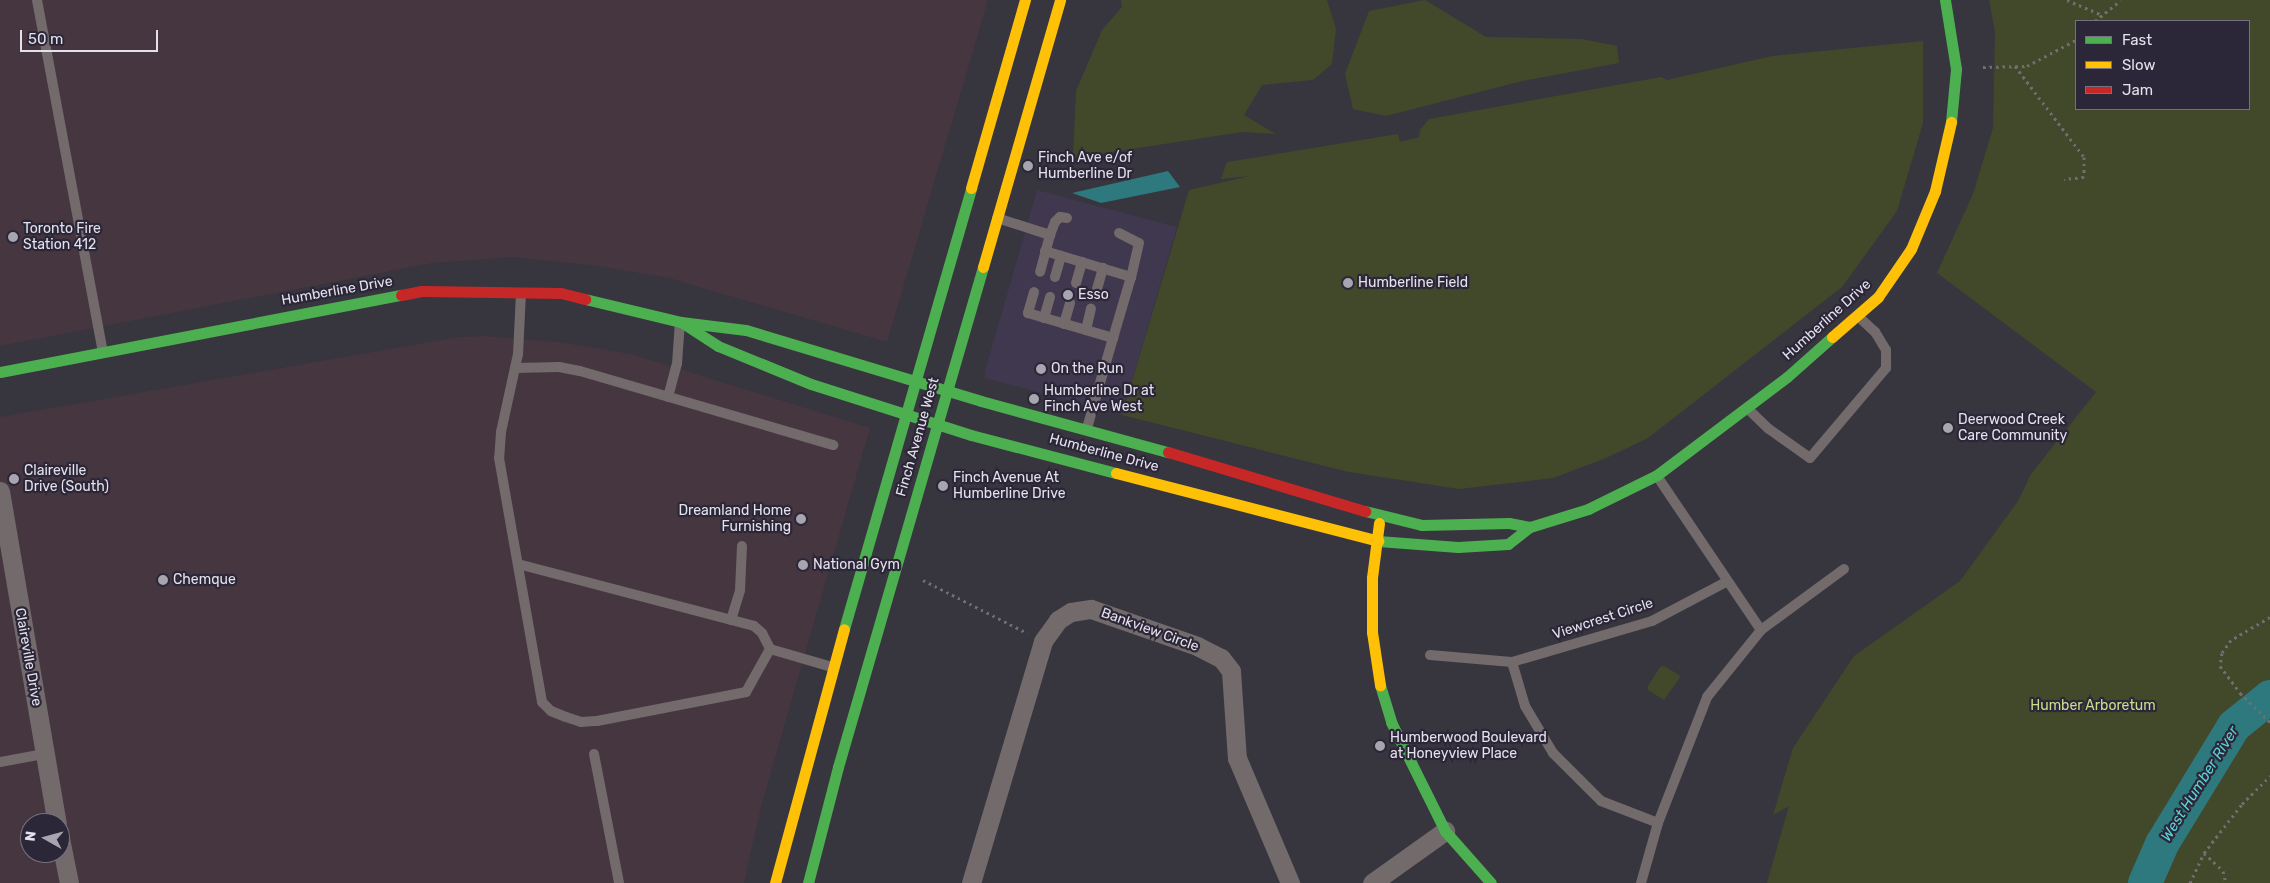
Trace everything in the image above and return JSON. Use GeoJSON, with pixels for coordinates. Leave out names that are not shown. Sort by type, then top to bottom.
{"type":"FeatureCollection","features":[{"type":"Feature","properties":{"kind":"street","name":"Finch Avenue West"},"geometry":{"type":"LineString","coordinates":[[775,883],[833,667],[1025,0]]}},
{"type":"Feature","properties":{"kind":"street","name":"Finch Avenue West"},"geometry":{"type":"LineString","coordinates":[[808,883],[937,424],[1060,0]]}},
{"type":"Feature","properties":{"kind":"street","name":"Humberline Drive"},"geometry":{"type":"LineString","coordinates":[[681,322],[718,346],[811,384],[937,424],[1376,541],[1458,547],[1508,544],[1530,527],[1588,509],[1657,476],[1694,450],[1746,407],[1787,377],[1856,314],[1878,297],[1912,249],[1935,191],[1950,135],[1956,69],[1945,0]]}},
{"type":"Feature","properties":{"kind":"street","name":"Humberline Drive"},"geometry":{"type":"LineString","coordinates":[[0,372],[422,291],[562,293],[681,322],[746,330],[1380,516],[1422,525],[1509,522],[1530,527]]}},
{"type":"Feature","properties":{"kind":"street","name":"Claireville Drive"},"geometry":{"type":"LineString","coordinates":[[0,491],[55,813]]}},
{"type":"Feature","properties":{"kind":"street"},"geometry":{"type":"LineString","coordinates":[[1380,516],[1372,578],[1372,632],[1380,683],[1391,722],[1411,768],[1445,831],[1491,883]]}},
{"type":"Feature","properties":{"kind":"street","name":"Bankview Circle"},"geometry":{"type":"LineString","coordinates":[[971,883],[1044,641],[1058,620],[1071,612],[1091,609],[1197,646],[1221,658],[1231,672],[1237,758],[1290,883]]}},
{"type":"Feature","properties":{"kind":"street"},"geometry":{"type":"LineString","coordinates":[[1372,883],[1445,831]]}},
{"type":"Feature","properties":{"kind":"street"},"geometry":{"type":"LineString","coordinates":[[65,863],[69,883]]}},
{"type":"Feature","properties":{"kind":"lane"},"geometry":{"type":"LineString","coordinates":[[37,0],[103,352]]}},
{"type":"Feature","properties":{"kind":"lane"},"geometry":{"type":"LineString","coordinates":[[1040,272],[1055,222],[1060,217],[1067,218]]}},
{"type":"Feature","properties":{"kind":"lane"},"geometry":{"type":"LineString","coordinates":[[997,218],[1050,235]]}},
{"type":"Feature","properties":{"kind":"lane"},"geometry":{"type":"LineString","coordinates":[[1086,429],[1139,243],[1119,233]]}},
{"type":"Feature","properties":{"kind":"lane"},"geometry":{"type":"LineString","coordinates":[[1045,251],[1131,276]]}},
{"type":"Feature","properties":{"kind":"lane"},"geometry":{"type":"LineString","coordinates":[[1055,277],[1061,256]]}},
{"type":"Feature","properties":{"kind":"lane"},"geometry":{"type":"LineString","coordinates":[[1076,283],[1082,262]]}},
{"type":"Feature","properties":{"kind":"lane"},"geometry":{"type":"LineString","coordinates":[[1098,289],[1103,268]]}},
{"type":"Feature","properties":{"kind":"lane"},"geometry":{"type":"LineString","coordinates":[[1034,292],[1028,313],[1113,338]]}},
{"type":"Feature","properties":{"kind":"lane"},"geometry":{"type":"LineString","coordinates":[[521,293],[515,368],[500,432],[498,458],[542,702],[551,710],[581,722],[597,721],[746,692],[770,649]]}},
{"type":"Feature","properties":{"kind":"lane"},"geometry":{"type":"LineString","coordinates":[[1044,318],[1050,297]]}},
{"type":"Feature","properties":{"kind":"lane"},"geometry":{"type":"LineString","coordinates":[[1064,324],[1070,303]]}},
{"type":"Feature","properties":{"kind":"lane"},"geometry":{"type":"LineString","coordinates":[[1086,330],[1091,309]]}},
{"type":"Feature","properties":{"kind":"lane"},"geometry":{"type":"LineString","coordinates":[[1746,407],[1769,428],[1810,458],[1886,368],[1886,350],[1875,332],[1856,314]]}},
{"type":"Feature","properties":{"kind":"lane"},"geometry":{"type":"LineString","coordinates":[[668,397],[677,364],[681,322]]}},
{"type":"Feature","properties":{"kind":"lane"},"geometry":{"type":"LineString","coordinates":[[515,368],[560,367],[833,444]]}},
{"type":"Feature","properties":{"kind":"lane"},"geometry":{"type":"LineString","coordinates":[[1657,476],[1726,582],[1761,630]]}},
{"type":"Feature","properties":{"kind":"lane"},"geometry":{"type":"LineString","coordinates":[[731,620],[740,590],[742,546]]}},
{"type":"Feature","properties":{"kind":"lane"},"geometry":{"type":"LineString","coordinates":[[518,564],[754,626],[762,633],[770,649],[833,667]]}},
{"type":"Feature","properties":{"kind":"lane"},"geometry":{"type":"LineString","coordinates":[[1640,883],[1658,823],[1706,697],[1761,630],[1844,569]]}},
{"type":"Feature","properties":{"kind":"lane","name":"Viewcrest Circle"},"geometry":{"type":"LineString","coordinates":[[1430,655],[1512,662],[1652,620],[1726,582]]}},
{"type":"Feature","properties":{"kind":"lane"},"geometry":{"type":"LineString","coordinates":[[1512,662],[1525,706],[1552,753],[1600,801],[1658,823]]}},
{"type":"Feature","properties":{"kind":"lane"},"geometry":{"type":"LineString","coordinates":[[0,762],[44,754]]}},
{"type":"Feature","properties":{"kind":"lane"},"geometry":{"type":"LineString","coordinates":[[594,754],[619,883]]}},
{"type":"Feature","properties":{"kind":"path"},"geometry":{"type":"LineString","coordinates":[[2067,0],[2102,15]]}},
{"type":"Feature","properties":{"kind":"path"},"geometry":{"type":"LineString","coordinates":[[2096,20],[2121,0]]}},
{"type":"Feature","properties":{"kind":"path"},"geometry":{"type":"LineString","coordinates":[[1983,67],[2027,66],[2075,41]]}},
{"type":"Feature","properties":{"kind":"path"},"geometry":{"type":"LineString","coordinates":[[2016,66],[2084,157],[2084,177],[2064,179]]}},
{"type":"Feature","properties":{"kind":"path"},"geometry":{"type":"LineString","coordinates":[[923,580],[1044,641]]}},
{"type":"Feature","properties":{"kind":"path"},"geometry":{"type":"LineString","coordinates":[[2270,617],[2231,640],[2222,653],[2220,666],[2240,693],[2270,722]]}},
{"type":"Feature","properties":{"kind":"path"},"geometry":{"type":"LineString","coordinates":[[2190,883],[2204,854],[2242,804],[2270,776]]}},
{"type":"Feature","properties":{"kind":"path"},"geometry":{"type":"LineString","coordinates":[[2204,854],[2223,871],[2226,883]]}},
{"type":"Feature","properties":{"kind":"shaded area"},"geometry":{"type":"Polygon","coordinates":[[[0,0],[988,0],[887,342],[669,278],[591,265],[512,257],[432,263],[0,346],[0,0]]]}},
{"type":"Feature","properties":{"kind":"shaded area"},"geometry":{"type":"Polygon","coordinates":[[[1037,190],[1177,227],[1122,415],[985,378],[985,371],[1037,190]]]}},
{"type":"Feature","properties":{"kind":"shaded area"},"geometry":{"type":"Polygon","coordinates":[[[484,336],[559,342],[631,354],[870,428],[762,803],[744,883],[0,883],[0,417],[459,337],[484,336]]]}},
{"type":"Feature","properties":{"kind":"green space"},"geometry":{"type":"Polygon","coordinates":[[[1121,0],[1327,0],[1336,29],[1332,64],[1313,80],[1262,85],[1244,115],[1276,134],[1242,132],[1073,158],[1076,91],[1102,30],[1122,7],[1121,0]]]}},
{"type":"Feature","properties":{"kind":"green space"},"geometry":{"type":"Polygon","coordinates":[[[1425,0],[1486,37],[1582,39],[1617,46],[1619,63],[1522,81],[1386,116],[1353,109],[1345,74],[1369,11],[1425,0]]]}},
{"type":"Feature","properties":{"kind":"green space","name":"Humber Arboretum"},"geometry":{"type":"Polygon","coordinates":[[[1989,0],[2270,0],[2270,883],[1767,883],[1789,806],[1773,815],[1793,748],[1854,656],[1960,581],[2018,501],[2031,474],[2096,392],[1937,273],[1973,194],[1993,128],[1995,32],[1989,0]]]}},
{"type":"Feature","properties":{"kind":"green space"},"geometry":{"type":"Polygon","coordinates":[[[1923,41],[1923,123],[1897,211],[1842,287],[1648,438],[1606,458],[1553,478],[1459,489],[1349,472],[1122,415],[1189,190],[1250,176],[1221,179],[1227,162],[1398,134],[1400,142],[1419,137],[1420,130],[1429,119],[1661,77],[1667,80],[1772,56],[1923,41]]]}},
{"type":"Feature","properties":{"kind":"green space"},"geometry":{"type":"Polygon","coordinates":[[[1664,666],[1681,676],[1664,700],[1648,690],[1648,686],[1660,667],[1664,666]]]}},
{"type":"Feature","properties":{"kind":"water"},"geometry":{"type":"Polygon","coordinates":[[[1168,171],[1180,187],[1101,203],[1072,193],[1168,171]]]}},
{"type":"Feature","properties":{"kind":"waterway","name":"West Humber River"},"geometry":{"type":"LineString","coordinates":[[2145,883],[2162,844],[2234,726],[2270,697]]}},
{"type":"Feature","properties":{"kind":"traffic: fast"},"geometry":{"type":"LineString","coordinates":[[1945,0],[1956,69],[1951,122]]}},
{"type":"Feature","properties":{"kind":"traffic: fast"},"geometry":{"type":"LineString","coordinates":[[844,629],[971,188]]}},
{"type":"Feature","properties":{"kind":"traffic: fast"},"geometry":{"type":"LineString","coordinates":[[808,883],[838,767],[983,267]]}},
{"type":"Feature","properties":{"kind":"traffic: fast"},"geometry":{"type":"LineString","coordinates":[[0,372],[401,295]]}},
{"type":"Feature","properties":{"kind":"traffic: fast"},"geometry":{"type":"LineString","coordinates":[[585,299],[681,322],[746,330],[981,401],[1168,452]]}},
{"type":"Feature","properties":{"kind":"traffic: fast"},"geometry":{"type":"LineString","coordinates":[[681,322],[718,346],[811,384],[971,435],[1116,473]]}},
{"type":"Feature","properties":{"kind":"traffic: fast"},"geometry":{"type":"LineString","coordinates":[[1378,541],[1458,547],[1508,544],[1530,527],[1588,509],[1657,475],[1787,377],[1832,337]]}},
{"type":"Feature","properties":{"kind":"traffic: fast"},"geometry":{"type":"LineString","coordinates":[[1365,511],[1422,525],[1509,523],[1530,527]]}},
{"type":"Feature","properties":{"kind":"traffic: fast"},"geometry":{"type":"LineString","coordinates":[[1380,685],[1391,722],[1445,831],[1491,883]]}},
{"type":"Feature","properties":{"kind":"traffic: slow"},"geometry":{"type":"LineString","coordinates":[[971,188],[1025,0]]}},
{"type":"Feature","properties":{"kind":"traffic: slow"},"geometry":{"type":"LineString","coordinates":[[983,267],[1060,0]]}},
{"type":"Feature","properties":{"kind":"traffic: slow"},"geometry":{"type":"LineString","coordinates":[[1832,337],[1878,297],[1911,249],[1935,191],[1951,122]]}},
{"type":"Feature","properties":{"kind":"traffic: slow"},"geometry":{"type":"LineString","coordinates":[[1116,473],[1378,541]]}},
{"type":"Feature","properties":{"kind":"traffic: slow"},"geometry":{"type":"LineString","coordinates":[[1379,523],[1372,578],[1372,632],[1380,685]]}},
{"type":"Feature","properties":{"kind":"traffic: slow"},"geometry":{"type":"LineString","coordinates":[[775,883],[844,629]]}},
{"type":"Feature","properties":{"kind":"traffic: jam"},"geometry":{"type":"LineString","coordinates":[[401,295],[422,291],[561,293],[585,299]]}},
{"type":"Feature","properties":{"kind":"traffic: jam"},"geometry":{"type":"LineString","coordinates":[[1168,452],[1365,511]]}},
{"type":"Feature","properties":{"kind":"place","name":"Finch Ave e/of Humberline Dr"},"geometry":{"type":"Point","coordinates":[1028,166]}},
{"type":"Feature","properties":{"kind":"place","name":"Toronto Fire Station 412"},"geometry":{"type":"Point","coordinates":[13,237]}},
{"type":"Feature","properties":{"kind":"place","name":"Humberline Field"},"geometry":{"type":"Point","coordinates":[1348,283]}},
{"type":"Feature","properties":{"kind":"place","name":"Esso"},"geometry":{"type":"Point","coordinates":[1068,295]}},
{"type":"Feature","properties":{"kind":"place","name":"On the Run"},"geometry":{"type":"Point","coordinates":[1041,369]}},
{"type":"Feature","properties":{"kind":"place","name":"Humberline Dr at Finch Ave West"},"geometry":{"type":"Point","coordinates":[1034,399]}},
{"type":"Feature","properties":{"kind":"place","name":"Deerwood Creek Care Community"},"geometry":{"type":"Point","coordinates":[1948,428]}},
{"type":"Feature","properties":{"kind":"place","name":"Claireville Drive (South)"},"geometry":{"type":"Point","coordinates":[14,479]}},
{"type":"Feature","properties":{"kind":"place","name":"Finch Avenue At Humberline Drive"},"geometry":{"type":"Point","coordinates":[943,486]}},
{"type":"Feature","properties":{"kind":"place","name":"Dreamland Home Furnishing"},"geometry":{"type":"Point","coordinates":[801,519]}},
{"type":"Feature","properties":{"kind":"place","name":"National Gym"},"geometry":{"type":"Point","coordinates":[803,565]}},
{"type":"Feature","properties":{"kind":"place","name":"Chemque"},"geometry":{"type":"Point","coordinates":[163,580]}},
{"type":"Feature","properties":{"kind":"place","name":"Humberwood Boulevard at Honeyview Place"},"geometry":{"type":"Point","coordinates":[1380,746]}}]}
